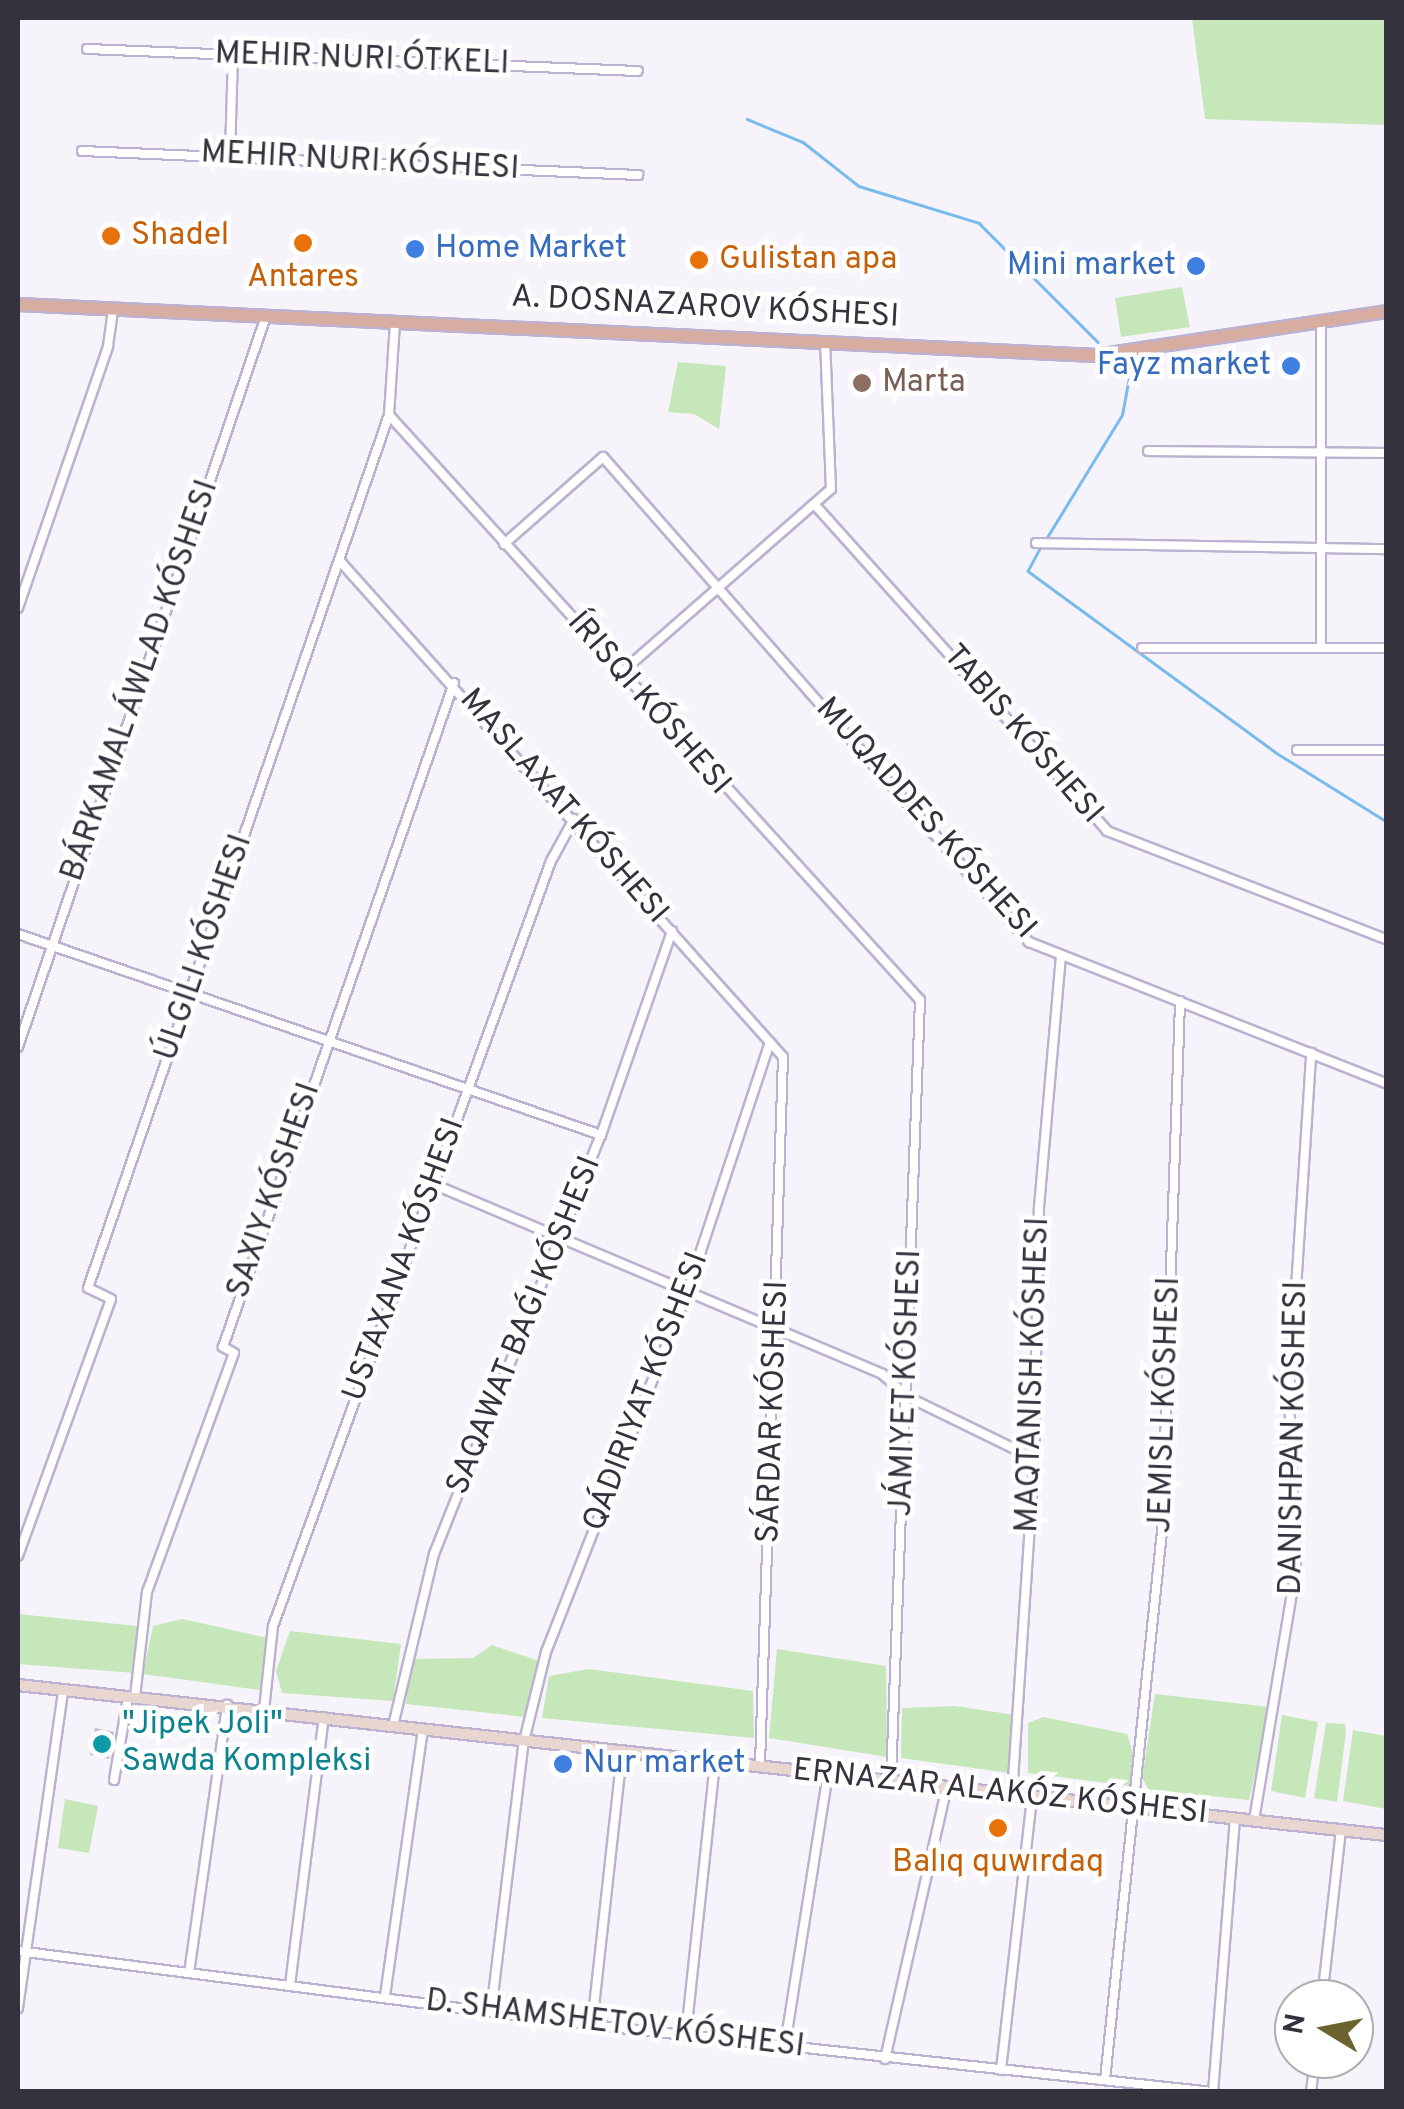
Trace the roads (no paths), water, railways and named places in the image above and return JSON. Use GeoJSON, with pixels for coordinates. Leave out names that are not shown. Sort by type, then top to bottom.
{"type":"FeatureCollection","features":[{"type":"Feature","properties":{"kind":"main road","name":"A. DOSNAZAROV KÓSHESI"},"geometry":{"type":"LineString","coordinates":[[18,304],[1117,354],[1386,310]]}},
{"type":"Feature","properties":{"kind":"main road","name":"ERNAZAR ALAKÓZ KÓSHESI"},"geometry":{"type":"LineString","coordinates":[[18,1684],[1386,1835]]}},
{"type":"Feature","properties":{"kind":"street"},"geometry":{"type":"LineString","coordinates":[[87,50],[638,71]]}},
{"type":"Feature","properties":{"kind":"street"},"geometry":{"type":"LineString","coordinates":[[230,156],[233,55]]}},
{"type":"Feature","properties":{"kind":"street"},"geometry":{"type":"LineString","coordinates":[[82,150],[638,175]]}},
{"type":"Feature","properties":{"kind":"street"},"geometry":{"type":"LineString","coordinates":[[18,608],[108,346],[113,309]]}},
{"type":"Feature","properties":{"kind":"street","name":"BÁRKAMAL ÁWLAD KÓSHESI"},"geometry":{"type":"LineString","coordinates":[[18,1048],[266,316]]}},
{"type":"Feature","properties":{"kind":"street","name":"ÚLGILI KÓSHESI"},"geometry":{"type":"LineString","coordinates":[[18,1556],[111,1299],[88,1288],[389,415],[394,321]]}},
{"type":"Feature","properties":{"kind":"street"},"geometry":{"type":"LineString","coordinates":[[1321,321],[1321,648]]}},
{"type":"Feature","properties":{"kind":"street"},"geometry":{"type":"LineString","coordinates":[[389,415],[622,670],[816,506],[835,472],[825,341]]}},
{"type":"Feature","properties":{"kind":"street"},"geometry":{"type":"LineString","coordinates":[[1148,451],[1386,453]]}},
{"type":"Feature","properties":{"kind":"street","name":"MUQADDES KÓSHESI"},"geometry":{"type":"LineString","coordinates":[[504,544],[603,458],[1029,942],[1386,1082]]}},
{"type":"Feature","properties":{"kind":"street"},"geometry":{"type":"LineString","coordinates":[[816,506],[1107,832],[1386,939]]}},
{"type":"Feature","properties":{"kind":"street"},"geometry":{"type":"LineString","coordinates":[[1036,543],[1386,549]]}},
{"type":"Feature","properties":{"kind":"street","name":"MASLAXAT KÓSHESI"},"geometry":{"type":"LineString","coordinates":[[339,560],[454,682],[783,1057]]}},
{"type":"Feature","properties":{"kind":"street"},"geometry":{"type":"LineString","coordinates":[[1142,648],[1386,648]]}},
{"type":"Feature","properties":{"kind":"street","name":"JÁMIYET KÓSHESI"},"geometry":{"type":"LineString","coordinates":[[622,670],[756,827],[910,989],[923,1019],[892,1781]]}},
{"type":"Feature","properties":{"kind":"street"},"geometry":{"type":"LineString","coordinates":[[114,1780],[147,1592],[234,1352],[222,1347],[326,1038],[454,682]]}},
{"type":"Feature","properties":{"kind":"street"},"geometry":{"type":"LineString","coordinates":[[1296,750],[1386,750]]}},
{"type":"Feature","properties":{"kind":"street","name":"USTAXANA KÓSHESI"},"geometry":{"type":"LineString","coordinates":[[264,1710],[273,1626],[468,1086],[574,819]]}},
{"type":"Feature","properties":{"kind":"street"},"geometry":{"type":"LineString","coordinates":[[393,1726],[434,1554],[601,1136],[672,931]]}},
{"type":"Feature","properties":{"kind":"street"},"geometry":{"type":"LineString","coordinates":[[18,934],[468,1086],[601,1136]]}},
{"type":"Feature","properties":{"kind":"street"},"geometry":{"type":"LineString","coordinates":[[1012,1794],[1033,1458],[1040,1207],[1061,955]]}},
{"type":"Feature","properties":{"kind":"street","name":"JEMISLI KÓSHESI"},"geometry":{"type":"LineString","coordinates":[[1106,2080],[1162,1531],[1180,1002]]}},
{"type":"Feature","properties":{"kind":"street","name":"QÁDIRIYAT KÓSHESI"},"geometry":{"type":"LineString","coordinates":[[492,2012],[524,1741],[546,1652],[687,1294],[770,1042]]}},
{"type":"Feature","properties":{"kind":"street"},"geometry":{"type":"LineString","coordinates":[[1254,1820],[1296,1570],[1289,1398],[1311,1053]]}},
{"type":"Feature","properties":{"kind":"street","name":"SÁRDAR KÓSHESI"},"geometry":{"type":"LineString","coordinates":[[760,1767],[779,1331],[783,1057]]}},
{"type":"Feature","properties":{"kind":"street"},"geometry":{"type":"LineString","coordinates":[[433,1184],[882,1374],[908,1397],[1033,1458]]}},
{"type":"Feature","properties":{"kind":"street"},"geometry":{"type":"LineString","coordinates":[[18,2008],[29,1952],[63,1690]]}},
{"type":"Feature","properties":{"kind":"street"},"geometry":{"type":"LineString","coordinates":[[189,1973],[228,1706]]}},
{"type":"Feature","properties":{"kind":"street"},"geometry":{"type":"LineString","coordinates":[[290,1985],[324,1717]]}},
{"type":"Feature","properties":{"kind":"street"},"geometry":{"type":"LineString","coordinates":[[385,1996],[423,1730]]}},
{"type":"Feature","properties":{"kind":"street"},"geometry":{"type":"LineString","coordinates":[[592,2025],[622,1752]]}},
{"type":"Feature","properties":{"kind":"street"},"geometry":{"type":"LineString","coordinates":[[686,2034],[715,1762]]}},
{"type":"Feature","properties":{"kind":"street"},"geometry":{"type":"LineString","coordinates":[[784,2045],[828,1774]]}},
{"type":"Feature","properties":{"kind":"street"},"geometry":{"type":"LineString","coordinates":[[884,2059],[948,1787]]}},
{"type":"Feature","properties":{"kind":"street"},"geometry":{"type":"LineString","coordinates":[[1001,2070],[1032,1797]]}},
{"type":"Feature","properties":{"kind":"street"},"geometry":{"type":"LineString","coordinates":[[1213,2092],[1235,1818]]}},
{"type":"Feature","properties":{"kind":"street"},"geometry":{"type":"LineString","coordinates":[[1324,1979],[1341,1830]]}},
{"type":"Feature","properties":{"kind":"street","name":"D. SHAMSHETOV KÓSHESI"},"geometry":{"type":"LineString","coordinates":[[18,1952],[592,2025],[1213,2092]]}},
{"type":"Feature","properties":{"kind":"waterway"},"geometry":{"type":"LineString","coordinates":[[747,119],[803,142],[859,186],[979,223],[1098,342]]}},
{"type":"Feature","properties":{"kind":"waterway"},"geometry":{"type":"LineString","coordinates":[[1046,539],[1122,415],[1131,367]]}},
{"type":"Feature","properties":{"kind":"waterway"},"geometry":{"type":"LineString","coordinates":[[1041,547],[1028,571],[1275,752],[1386,821]]}},
{"type":"Feature","properties":{"kind":"place","name":"Shadel"},"geometry":{"type":"Point","coordinates":[111,236]}},
{"type":"Feature","properties":{"kind":"place","name":"Antares"},"geometry":{"type":"Point","coordinates":[303,243]}},
{"type":"Feature","properties":{"kind":"place","name":"Home Market"},"geometry":{"type":"Point","coordinates":[415,249]}},
{"type":"Feature","properties":{"kind":"place","name":"Gulistan apa"},"geometry":{"type":"Point","coordinates":[699,260]}},
{"type":"Feature","properties":{"kind":"place","name":"Mini market"},"geometry":{"type":"Point","coordinates":[1196,266]}},
{"type":"Feature","properties":{"kind":"place","name":"Fayz market"},"geometry":{"type":"Point","coordinates":[1291,366]}},
{"type":"Feature","properties":{"kind":"place","name":"Marta"},"geometry":{"type":"Point","coordinates":[862,383]}},
{"type":"Feature","properties":{"kind":"place","name":"\"Jipek Joli\" Sawda Kompleksi"},"geometry":{"type":"Point","coordinates":[102,1744]}},
{"type":"Feature","properties":{"kind":"place","name":"Nur market"},"geometry":{"type":"Point","coordinates":[563,1764]}},
{"type":"Feature","properties":{"kind":"place","name":"Balıq quwırdaq"},"geometry":{"type":"Point","coordinates":[998,1828]}}]}
